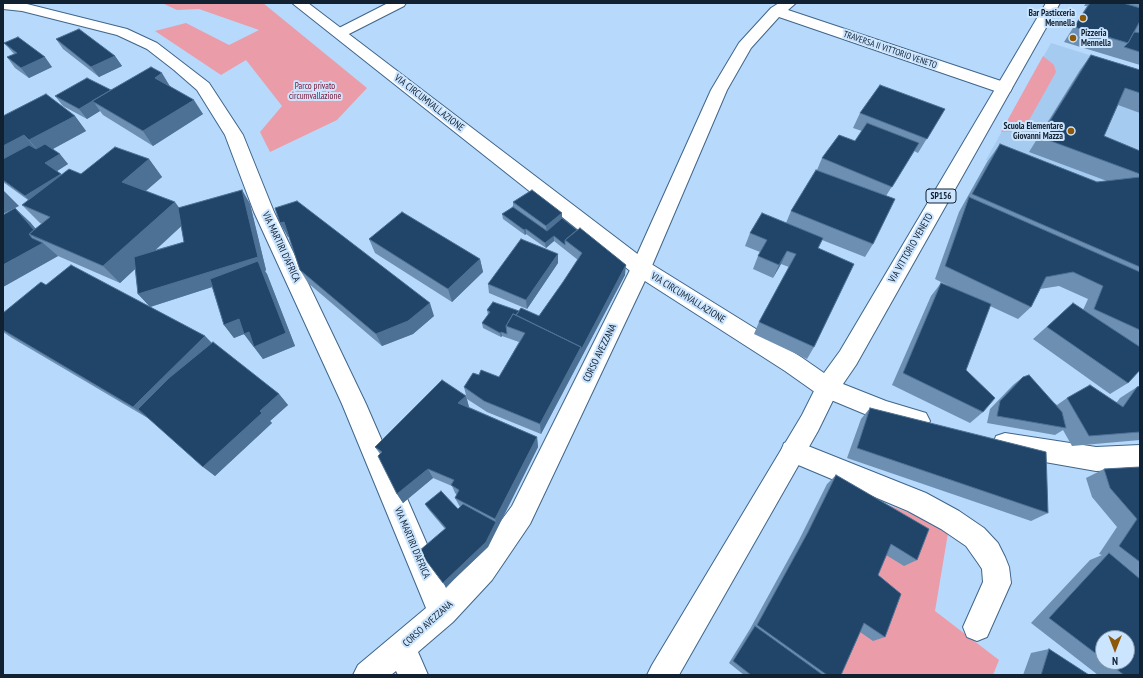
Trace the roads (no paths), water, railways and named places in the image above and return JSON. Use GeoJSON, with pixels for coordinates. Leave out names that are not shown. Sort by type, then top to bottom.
{"type":"FeatureCollection","features":[{"type":"Feature","properties":{"kind":"street","name":"VIA CIRCUMVALLAZIONE"},"geometry":{"type":"LineString","coordinates":[[299,3],[340,33],[641,268],[827,388],[884,411],[942,428]]}},
{"type":"Feature","properties":{"kind":"street"},"geometry":{"type":"LineString","coordinates":[[340,33],[400,3]]}},
{"type":"Feature","properties":{"kind":"street","name":"VIA VITTORIO VENETO"},"geometry":{"type":"LineString","coordinates":[[827,388],[848,358],[1053,3]]}},
{"type":"Feature","properties":{"kind":"street"},"geometry":{"type":"LineString","coordinates":[[3,16],[18,5]]}},
{"type":"Feature","properties":{"kind":"street","name":"VIA MARTIRI D'AFRICA"},"geometry":{"type":"LineString","coordinates":[[18,5],[122,32],[152,46],[203,87],[234,135],[264,212],[354,404],[430,585],[444,612]]}},
{"type":"Feature","properties":{"kind":"street","name":"TRAVERSA II VITTORIO VENETO"},"geometry":{"type":"LineString","coordinates":[[783,7],[1004,88]]}},
{"type":"Feature","properties":{"kind":"street","name":"CORSO AVEZZANA"},"geometry":{"type":"LineString","coordinates":[[368,675],[444,612],[482,570],[521,515],[641,268],[719,90],[744,46],[783,7]]}},
{"type":"Feature","properties":{"kind":"street","name":"SP156"},"geometry":{"type":"LineString","coordinates":[[662,675],[810,423],[827,388]]}},
{"type":"Feature","properties":{"kind":"street"},"geometry":{"type":"LineString","coordinates":[[985,440],[1096,459],[1140,457]]}},
{"type":"Feature","properties":{"kind":"street"},"geometry":{"type":"LineString","coordinates":[[793,451],[917,502],[950,520],[975,537],[988,553],[995,567],[997,583],[978,628]]}},
{"type":"Feature","properties":{"kind":"street"},"geometry":{"type":"LineString","coordinates":[[402,648],[413,675]]}},
{"type":"Feature","properties":{"kind":"place","name":"Bar Pasticceria Mennella"},"geometry":{"type":"Point","coordinates":[1083,18]}},
{"type":"Feature","properties":{"kind":"place","name":"Pizzeria Mennella"},"geometry":{"type":"Point","coordinates":[1073,38]}},
{"type":"Feature","properties":{"kind":"place","name":"Scuola Elementare Giovanni Mazza"},"geometry":{"type":"Point","coordinates":[1071,131]}},
{"type":"Feature","properties":{"kind":"park label","name":"Parco privato circumvallazione"},"geometry":{"type":"Point","coordinates":[315,92]}}]}
